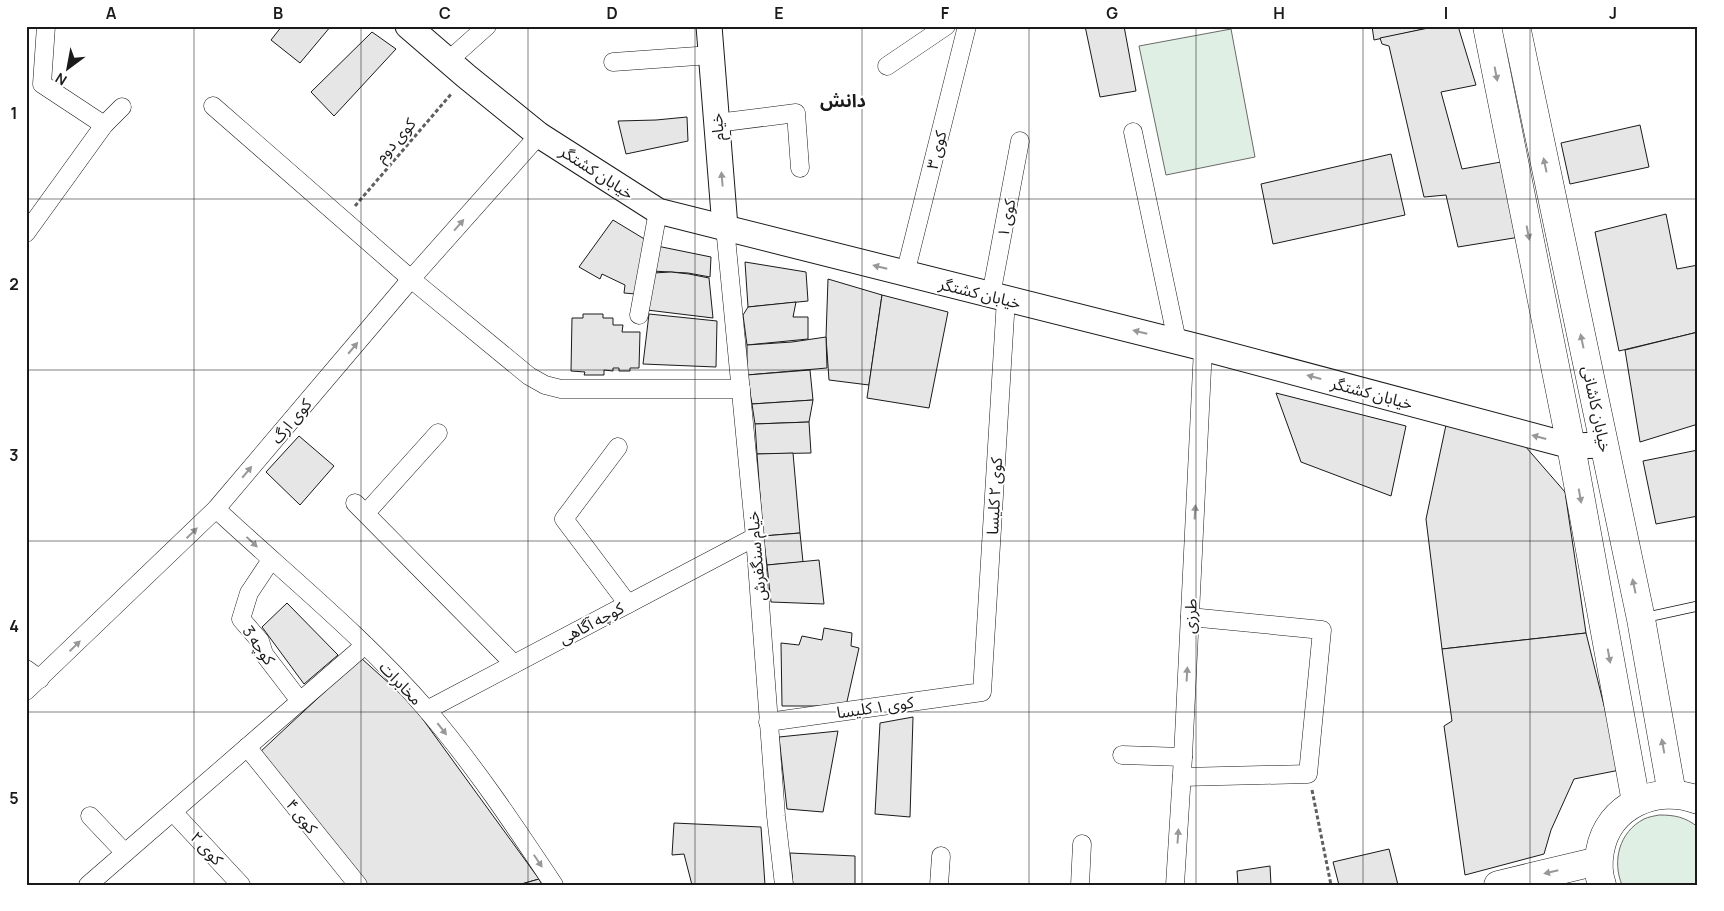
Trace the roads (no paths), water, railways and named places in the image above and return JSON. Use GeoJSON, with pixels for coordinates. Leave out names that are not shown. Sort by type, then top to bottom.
{"type":"FeatureCollection","features":[{"type":"Feature","properties":{"kind":"main road"},"geometry":{"type":"LineString","coordinates":[[1487,26],[1571,446],[1636,802]]}},
{"type":"Feature","properties":{"kind":"main road","name":"خیابان کاشانی"},"geometry":{"type":"LineString","coordinates":[[1516,26],[1641,619],[1685,797]]}},
{"type":"Feature","properties":{"kind":"main road"},"geometry":{"type":"LineString","coordinates":[[1498,885],[1600,873],[1602,843],[1610,826],[1621,812],[1636,802],[1654,795],[1685,797]]}},
{"type":"Feature","properties":{"kind":"street"},"geometry":{"type":"LineString","coordinates":[[46,26],[42,84],[104,126]]}},
{"type":"Feature","properties":{"kind":"street","name":"خیابان کشتگر"},"geometry":{"type":"LineString","coordinates":[[408,26],[539,135],[658,211],[1177,341],[1571,446],[1604,445]]}},
{"type":"Feature","properties":{"kind":"street"},"geometry":{"type":"LineString","coordinates":[[457,68],[487,26]]}},
{"type":"Feature","properties":{"kind":"street"},"geometry":{"type":"LineString","coordinates":[[887,66],[946,26]]}},
{"type":"Feature","properties":{"kind":"street","name":"کوی ۳"},"geometry":{"type":"LineString","coordinates":[[905,274],[967,26]]}},
{"type":"Feature","properties":{"kind":"street","name":"خیام"},"geometry":{"type":"LineString","coordinates":[[710,27],[726,228]]}},
{"type":"Feature","properties":{"kind":"street"},"geometry":{"type":"LineString","coordinates":[[613,62],[711,55]]}},
{"type":"Feature","properties":{"kind":"street"},"geometry":{"type":"LineString","coordinates":[[213,106],[412,279],[529,376],[545,385],[561,389],[741,389]]}},
{"type":"Feature","properties":{"kind":"street"},"geometry":{"type":"LineString","coordinates":[[26,233],[104,126],[122,107]]}},
{"type":"Feature","properties":{"kind":"street"},"geometry":{"type":"LineString","coordinates":[[717,123],[796,113],[800,168]]}},
{"type":"Feature","properties":{"kind":"street"},"geometry":{"type":"LineString","coordinates":[[1133,132],[1177,341]]}},
{"type":"Feature","properties":{"kind":"street","name":"کوی ارگ"},"geometry":{"type":"LineString","coordinates":[[31,680],[216,509],[412,279],[539,135]]}},
{"type":"Feature","properties":{"kind":"street","name":"کوی ۱"},"geometry":{"type":"LineString","coordinates":[[998,297],[1020,141]]}},
{"type":"Feature","properties":{"kind":"street"},"geometry":{"type":"LineString","coordinates":[[639,315],[658,211]]}},
{"type":"Feature","properties":{"kind":"street","name":"خیام سنگفرش"},"geometry":{"type":"LineString","coordinates":[[726,228],[755,537],[768,722],[784,885]]}},
{"type":"Feature","properties":{"kind":"street","name":"کوی ۲ کلیسا"},"geometry":{"type":"LineString","coordinates":[[982,692],[998,297]]}},
{"type":"Feature","properties":{"kind":"street","name":"طرزی"},"geometry":{"type":"LineString","coordinates":[[1175,885],[1203,348]]}},
{"type":"Feature","properties":{"kind":"street"},"geometry":{"type":"LineString","coordinates":[[438,433],[360,508],[514,664]]}},
{"type":"Feature","properties":{"kind":"street"},"geometry":{"type":"LineString","coordinates":[[618,446],[564,519],[628,604]]}},
{"type":"Feature","properties":{"kind":"street","name":"مخابرات"},"geometry":{"type":"LineString","coordinates":[[216,509],[365,645],[427,710],[490,790],[554,885]]}},
{"type":"Feature","properties":{"kind":"street","name":"کوچه آگاهی"},"geometry":{"type":"LineString","coordinates":[[427,710],[755,537]]}},
{"type":"Feature","properties":{"kind":"street","name":"کوچه 3"},"geometry":{"type":"LineString","coordinates":[[271,560],[249,593],[241,619],[260,641],[264,654],[300,701]]}},
{"type":"Feature","properties":{"kind":"street"},"geometry":{"type":"LineString","coordinates":[[1182,777],[1308,774],[1322,630],[1190,617]]}},
{"type":"Feature","properties":{"kind":"street"},"geometry":{"type":"LineString","coordinates":[[88,885],[365,645]]}},
{"type":"Feature","properties":{"kind":"street","name":"کوی ۱ کلیسا"},"geometry":{"type":"LineString","coordinates":[[768,722],[982,692]]}},
{"type":"Feature","properties":{"kind":"street","name":"کوی ۴"},"geometry":{"type":"LineString","coordinates":[[247,748],[358,885]]}},
{"type":"Feature","properties":{"kind":"street"},"geometry":{"type":"LineString","coordinates":[[1122,754],[1183,757]]}},
{"type":"Feature","properties":{"kind":"street","name":"کوی ۲"},"geometry":{"type":"LineString","coordinates":[[173,812],[241,885]]}},
{"type":"Feature","properties":{"kind":"street"},"geometry":{"type":"LineString","coordinates":[[90,816],[124,853]]}},
{"type":"Feature","properties":{"kind":"street"},"geometry":{"type":"LineString","coordinates":[[1080,885],[1082,844]]}},
{"type":"Feature","properties":{"kind":"street"},"geometry":{"type":"LineString","coordinates":[[940,856],[940,885]]}},
{"type":"Feature","properties":{"kind":"lane"},"geometry":{"type":"LineString","coordinates":[[1641,619],[1698,606]]}},
{"type":"Feature","properties":{"kind":"district","name":"دانش"},"geometry":{"type":"Point","coordinates":[843,100]}}]}
